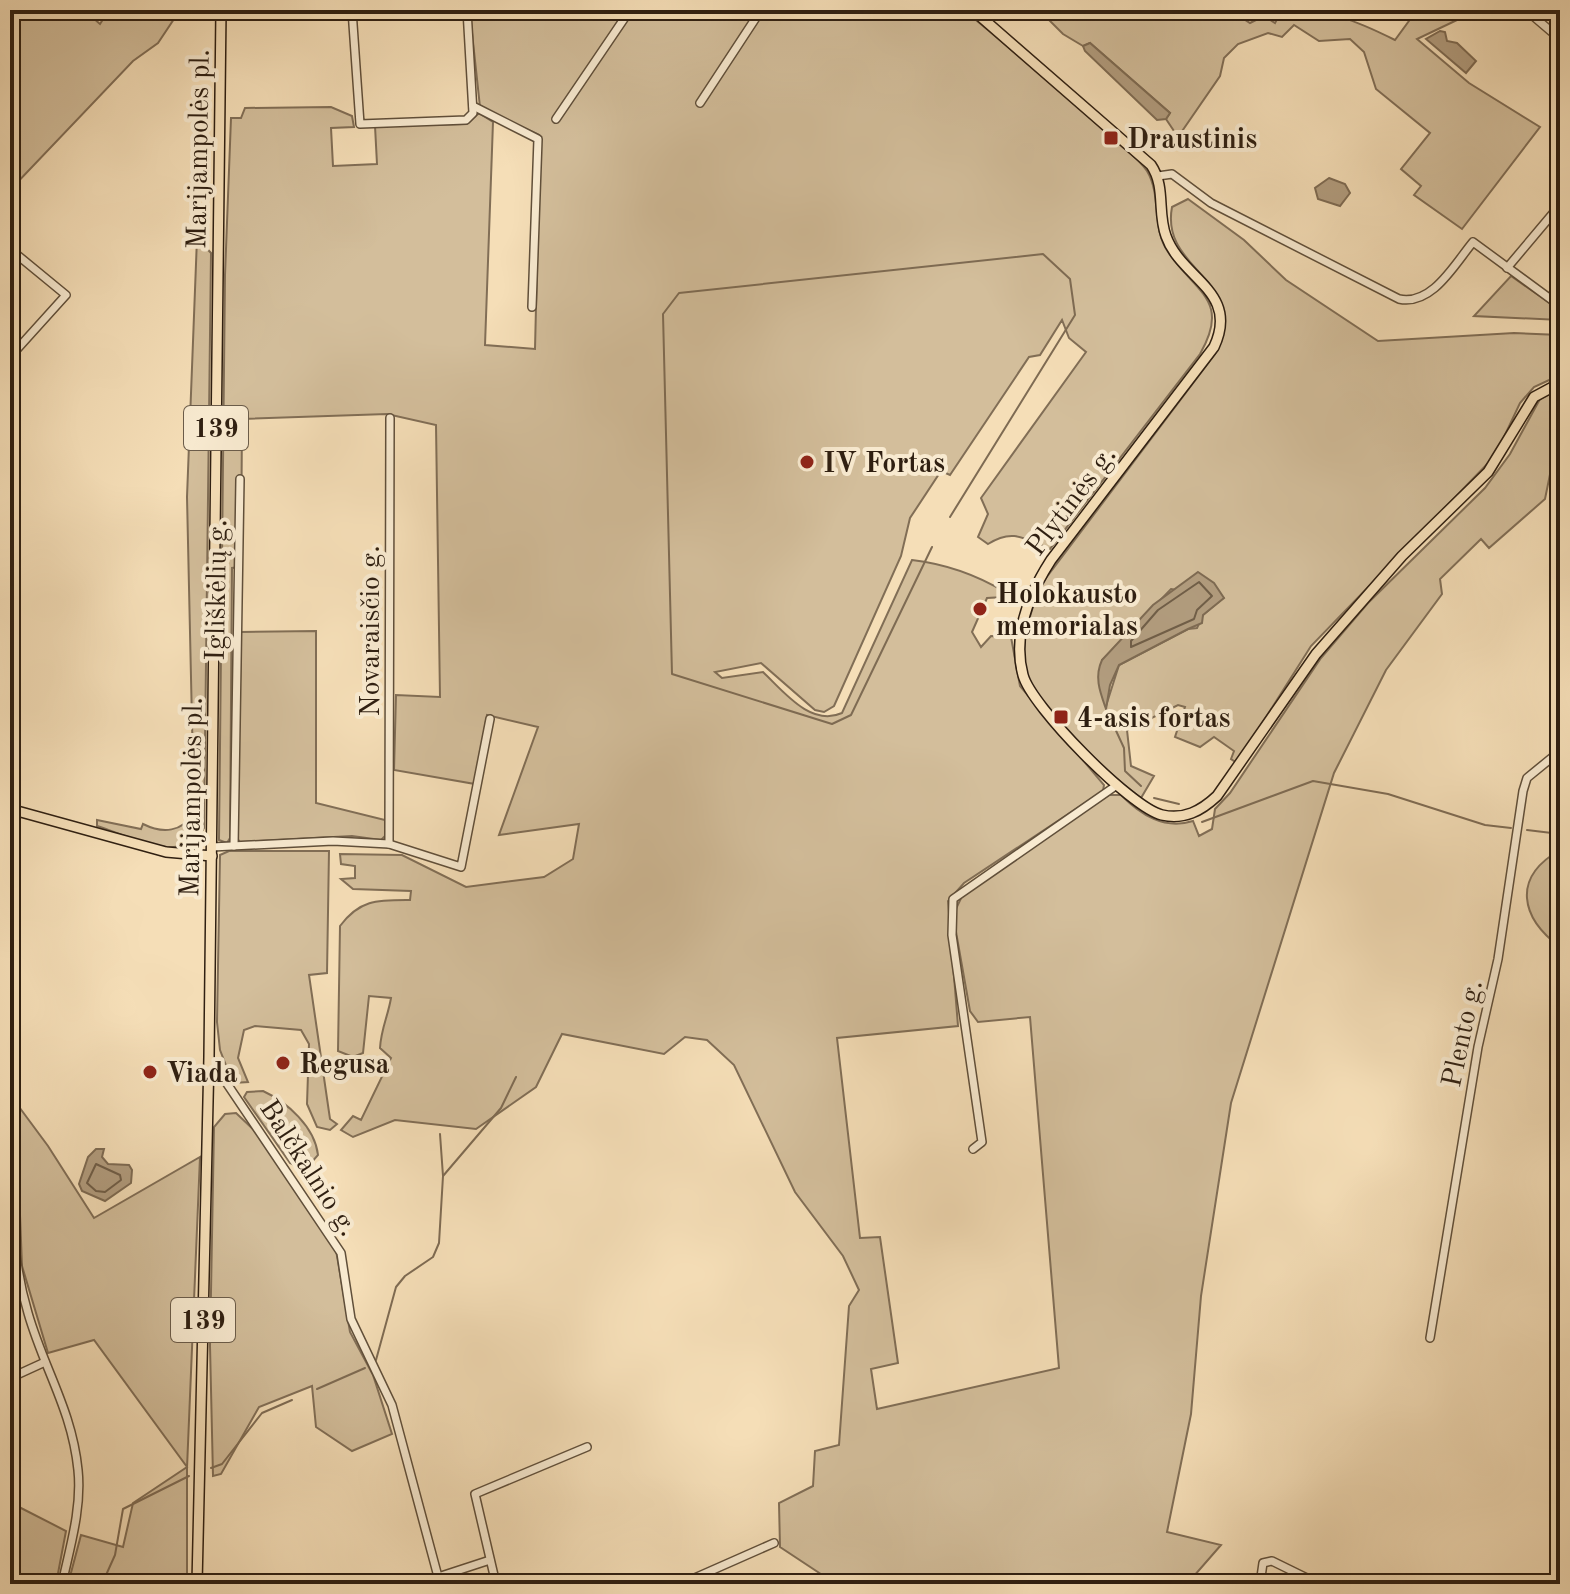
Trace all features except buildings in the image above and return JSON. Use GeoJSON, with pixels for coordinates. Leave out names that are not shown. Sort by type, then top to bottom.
{"type":"FeatureCollection","features":[{"type":"Feature","properties":{"kind":"main road","name":"Marijampolės pl."},"geometry":{"type":"LineString","coordinates":[[197,1584],[209,1057],[221,10]]}},
{"type":"Feature","properties":{"kind":"main road"},"geometry":{"type":"LineString","coordinates":[[973,10],[1136,149],[1158,176]]}},
{"type":"Feature","properties":{"kind":"main road","name":"Plytinės g."},"geometry":{"type":"LineString","coordinates":[[1158,176],[1165,235],[1219,306],[1221,331],[1214,347],[1045,569],[1027,603],[1021,637],[1023,677],[1033,698],[1138,804],[1158,814],[1184,816],[1207,805],[1265,732],[1316,654],[1402,556],[1488,472],[1534,397],[1560,383]]}},
{"type":"Feature","properties":{"kind":"main road"},"geometry":{"type":"LineString","coordinates":[[10,809],[166,852],[212,852]]}},
{"type":"Feature","properties":{"kind":"street"},"geometry":{"type":"LineString","coordinates":[[352,10],[360,124],[464,121],[473,110],[467,10]]}},
{"type":"Feature","properties":{"kind":"street"},"geometry":{"type":"LineString","coordinates":[[556,119],[630,10]]}},
{"type":"Feature","properties":{"kind":"street"},"geometry":{"type":"LineString","coordinates":[[700,103],[761,10]]}},
{"type":"Feature","properties":{"kind":"street"},"geometry":{"type":"LineString","coordinates":[[1526,10],[1560,39]]}},
{"type":"Feature","properties":{"kind":"street"},"geometry":{"type":"LineString","coordinates":[[473,110],[538,139],[532,307]]}},
{"type":"Feature","properties":{"kind":"street"},"geometry":{"type":"LineString","coordinates":[[1158,176],[1172,174],[1211,203],[1287,239],[1388,295],[1409,301],[1432,291],[1473,242],[1560,306]]}},
{"type":"Feature","properties":{"kind":"street"},"geometry":{"type":"LineString","coordinates":[[1507,268],[1560,205]]}},
{"type":"Feature","properties":{"kind":"street"},"geometry":{"type":"LineString","coordinates":[[10,249],[66,295],[10,357]]}},
{"type":"Feature","properties":{"kind":"street","name":"Novaraisčio g."},"geometry":{"type":"LineString","coordinates":[[389,844],[390,418]]}},
{"type":"Feature","properties":{"kind":"street","name":"Igliškėlių g."},"geometry":{"type":"LineString","coordinates":[[234,846],[240,479]]}},
{"type":"Feature","properties":{"kind":"street"},"geometry":{"type":"LineString","coordinates":[[212,852],[234,846],[333,841],[389,844],[461,867],[490,719]]}},
{"type":"Feature","properties":{"kind":"street","name":"Plento g."},"geometry":{"type":"LineString","coordinates":[[1430,1338],[1478,1047],[1498,959],[1523,791],[1527,778],[1560,751]]}},
{"type":"Feature","properties":{"kind":"street"},"geometry":{"type":"LineString","coordinates":[[973,1149],[982,1142],[952,935],[953,899],[1117,785]]}},
{"type":"Feature","properties":{"kind":"street","name":"Balčkalnio g."},"geometry":{"type":"LineString","coordinates":[[209,1057],[341,1253],[351,1319],[392,1405],[439,1580]]}},
{"type":"Feature","properties":{"kind":"street"},"geometry":{"type":"LineString","coordinates":[[12,1193],[14,1256],[45,1362],[63,1398],[78,1471],[78,1503],[62,1584]]}},
{"type":"Feature","properties":{"kind":"street"},"geometry":{"type":"LineString","coordinates":[[10,1378],[45,1362]]}},
{"type":"Feature","properties":{"kind":"street"},"geometry":{"type":"LineString","coordinates":[[496,1584],[475,1494],[587,1447]]}},
{"type":"Feature","properties":{"kind":"street"},"geometry":{"type":"LineString","coordinates":[[681,1584],[774,1543]]}},
{"type":"Feature","properties":{"kind":"street"},"geometry":{"type":"LineString","coordinates":[[439,1580],[490,1560]]}},
{"type":"Feature","properties":{"kind":"street"},"geometry":{"type":"LineString","coordinates":[[1260,1584],[1263,1563],[1272,1561],[1319,1584]]}},
{"type":"Feature","properties":{"kind":"shaded area"},"geometry":{"type":"Polygon","coordinates":[[[10,10],[84,10],[100,24],[109,10],[180,10],[158,43],[133,61],[13,187],[10,185],[10,10]]]}},
{"type":"Feature","properties":{"kind":"shaded area"},"geometry":{"type":"Polygon","coordinates":[[[549,10],[964,10],[1143,166],[1152,181],[1163,242],[1199,288],[1211,309],[1209,336],[1200,354],[1050,549],[1019,537],[1005,537],[988,544],[978,537],[988,514],[981,498],[1086,352],[1069,338],[1062,320],[1040,355],[1029,357],[950,475],[941,471],[910,518],[901,556],[834,706],[824,712],[815,710],[761,663],[715,672],[722,678],[763,672],[809,711],[831,716],[842,713],[912,560],[948,567],[1005,592],[1005,597],[987,598],[972,632],[981,647],[991,636],[1011,637],[1020,686],[1104,785],[1103,791],[964,883],[948,901],[958,1026],[837,1038],[860,1238],[880,1237],[898,1363],[871,1369],[877,1409],[1059,1368],[1030,1017],[978,1022],[970,1011],[953,915],[964,892],[1109,795],[1121,795],[1137,809],[1163,822],[1193,821],[1199,836],[1212,829],[1215,809],[1230,793],[1321,658],[1368,603],[1485,488],[1510,454],[1540,399],[1560,388],[1560,425],[1545,499],[1489,548],[1481,539],[1440,579],[1442,594],[1386,670],[1334,773],[1231,1103],[1201,1296],[1191,1414],[1167,1532],[1221,1545],[1187,1584],[836,1584],[780,1547],[779,1503],[813,1486],[815,1451],[839,1445],[849,1306],[859,1290],[843,1256],[795,1192],[734,1065],[707,1040],[685,1037],[664,1054],[562,1034],[536,1087],[476,1129],[395,1120],[353,1137],[341,1130],[353,1116],[361,1120],[391,1058],[380,1048],[391,998],[369,996],[363,1053],[353,1057],[338,1051],[340,926],[362,906],[379,901],[410,900],[411,891],[353,889],[341,879],[355,878],[355,866],[341,864],[340,854],[402,855],[466,887],[544,877],[573,859],[579,824],[499,835],[538,727],[487,715],[475,784],[394,770],[396,695],[440,697],[436,425],[387,414],[242,419],[241,567],[232,568],[230,838],[227,843],[219,840],[225,275],[231,118],[241,118],[245,108],[331,107],[352,116],[354,127],[331,128],[333,166],[377,164],[375,126],[467,124],[479,113],[493,122],[485,345],[535,349],[540,140],[539,135],[480,107],[470,14],[549,10]]]}},
{"type":"Feature","properties":{"kind":"shaded area"},"geometry":{"type":"Polygon","coordinates":[[[1039,10],[1230,10],[1250,23],[1264,16],[1275,23],[1282,10],[1299,10],[1340,17],[1395,40],[1417,10],[1478,10],[1417,39],[1469,83],[1540,127],[1462,229],[1414,195],[1421,186],[1401,169],[1430,133],[1376,89],[1364,52],[1350,39],[1319,41],[1294,25],[1282,37],[1268,33],[1238,44],[1224,58],[1220,76],[1178,137],[1166,119],[1170,113],[1090,43],[1083,46],[1063,34],[1039,10]]]}},
{"type":"Feature","properties":{"kind":"shaded area"},"geometry":{"type":"Polygon","coordinates":[[[1188,199],[1244,240],[1286,280],[1378,341],[1514,333],[1560,335],[1560,375],[1534,387],[1520,403],[1495,456],[1311,646],[1237,763],[1231,759],[1234,751],[1214,737],[1200,747],[1175,737],[1185,707],[1178,705],[1127,730],[1131,766],[1154,776],[1141,798],[1095,759],[1047,707],[1028,677],[1024,655],[1029,619],[1040,586],[1215,354],[1222,328],[1221,307],[1213,290],[1178,246],[1172,229],[1172,207],[1188,199]],[[1171,589],[1102,660],[1106,706],[1119,665],[1188,629],[1197,628],[1203,615],[1223,598],[1171,589]]]}},
{"type":"Feature","properties":{"kind":"shaded area"},"geometry":{"type":"Polygon","coordinates":[[[197,238],[211,253],[204,828],[195,840],[183,846],[170,847],[140,841],[97,826],[97,820],[141,829],[143,824],[165,830],[184,824],[194,813],[187,497],[197,238]]]}},
{"type":"Feature","properties":{"kind":"shaded area"},"geometry":{"type":"Polygon","coordinates":[[[1511,276],[1560,310],[1560,320],[1474,316],[1511,276]]]}},
{"type":"Feature","properties":{"kind":"shaded area"},"geometry":{"type":"Polygon","coordinates":[[[316,631],[316,803],[385,820],[385,836],[381,840],[352,836],[240,842],[237,838],[241,632],[316,631]]]}},
{"type":"Feature","properties":{"kind":"shaded area"},"geometry":{"type":"Polygon","coordinates":[[[1560,850],[1560,947],[1537,924],[1527,898],[1528,885],[1534,873],[1560,850]]]}},
{"type":"Feature","properties":{"kind":"shaded area"},"geometry":{"type":"Polygon","coordinates":[[[229,851],[329,851],[327,973],[309,975],[330,1119],[337,1124],[330,1130],[317,1127],[307,1104],[309,1044],[301,1030],[255,1026],[244,1030],[238,1058],[248,1082],[233,1083],[220,1050],[217,1022],[220,855],[229,851]]]}},
{"type":"Feature","properties":{"kind":"shaded area"},"geometry":{"type":"Polygon","coordinates":[[[263,1091],[290,1109],[312,1135],[318,1155],[305,1170],[290,1163],[244,1097],[247,1092],[263,1091]]]}},
{"type":"Feature","properties":{"kind":"shaded area"},"geometry":{"type":"Polygon","coordinates":[[[11,1096],[48,1146],[94,1218],[200,1157],[187,1468],[187,1584],[68,1584],[81,1535],[123,1547],[133,1503],[187,1467],[94,1340],[48,1353],[22,1266],[18,1164],[11,1163],[11,1096]]]}},
{"type":"Feature","properties":{"kind":"shaded area"},"geometry":{"type":"Polygon","coordinates":[[[236,1113],[256,1132],[336,1250],[350,1332],[373,1375],[392,1434],[352,1451],[316,1427],[312,1386],[259,1407],[221,1474],[213,1476],[210,1346],[214,1127],[225,1114],[236,1113]]]}},
{"type":"Feature","properties":{"kind":"shaded area"},"geometry":{"type":"Polygon","coordinates":[[[19,1507],[66,1531],[56,1584],[10,1584],[10,1512],[19,1507]]]}},
{"type":"Feature","properties":{"kind":"water"},"geometry":{"type":"Polygon","coordinates":[[[1440,31],[1445,32],[1447,41],[1457,43],[1476,61],[1466,73],[1426,39],[1440,31]]]}},
{"type":"Feature","properties":{"kind":"water"},"geometry":{"type":"Polygon","coordinates":[[[1090,43],[1170,113],[1166,119],[1157,120],[1085,51],[1083,46],[1090,43]]]}},
{"type":"Feature","properties":{"kind":"water"},"geometry":{"type":"Polygon","coordinates":[[[1329,178],[1345,184],[1350,193],[1340,206],[1318,199],[1315,188],[1329,178]]]}},
{"type":"Feature","properties":{"kind":"water"},"geometry":{"type":"Polygon","coordinates":[[[1198,572],[1214,583],[1224,598],[1203,615],[1202,623],[1119,665],[1110,685],[1106,709],[1098,678],[1102,660],[1153,605],[1198,572]]]}},
{"type":"Feature","properties":{"kind":"water"},"geometry":{"type":"Polygon","coordinates":[[[96,1149],[104,1149],[102,1157],[108,1164],[129,1165],[132,1170],[131,1183],[105,1201],[82,1191],[79,1184],[88,1157],[96,1149]]]}},
{"type":"Feature","properties":{"kind":"waterway"},"geometry":{"type":"LineString","coordinates":[[932,547],[851,715],[832,724],[672,674],[663,314],[679,293],[1043,254],[1070,279],[1075,315],[950,517]]}},
{"type":"Feature","properties":{"kind":"waterway"},"geometry":{"type":"LineString","coordinates":[[1106,709],[1124,748],[1125,771],[1141,786]]}},
{"type":"Feature","properties":{"kind":"waterway"},"geometry":{"type":"LineString","coordinates":[[1202,822],[1313,781],[1388,794],[1485,825],[1511,828]]}},
{"type":"Feature","properties":{"kind":"waterway"},"geometry":{"type":"LineString","coordinates":[[1154,798],[1179,804]]}},
{"type":"Feature","properties":{"kind":"waterway"},"geometry":{"type":"LineString","coordinates":[[1527,830],[1560,834]]}},
{"type":"Feature","properties":{"kind":"waterway"},"geometry":{"type":"LineString","coordinates":[[376,1360],[396,1287],[405,1276],[433,1257],[439,1243],[443,1176],[501,1108],[516,1077]]}},
{"type":"Feature","properties":{"kind":"waterway"},"geometry":{"type":"LineString","coordinates":[[440,1134],[443,1176]]}},
{"type":"Feature","properties":{"kind":"waterway"},"geometry":{"type":"LineString","coordinates":[[317,1389],[365,1368]]}},
{"type":"Feature","properties":{"kind":"waterway"},"geometry":{"type":"LineString","coordinates":[[211,1468],[222,1464],[262,1413],[292,1400]]}},
{"type":"Feature","properties":{"kind":"waterway"},"geometry":{"type":"LineString","coordinates":[[102,1584],[115,1555],[123,1509],[189,1476]]}},
{"type":"Feature","properties":{"kind":"place","name":"Draustinis"},"geometry":{"type":"Point","coordinates":[1111,138]}},
{"type":"Feature","properties":{"kind":"place","name":"IV Fortas"},"geometry":{"type":"Point","coordinates":[807,462]}},
{"type":"Feature","properties":{"kind":"place","name":"Holokausto memorialas"},"geometry":{"type":"Point","coordinates":[980,609]}},
{"type":"Feature","properties":{"kind":"place","name":"4-asis fortas"},"geometry":{"type":"Point","coordinates":[1061,717]}},
{"type":"Feature","properties":{"kind":"place","name":"Regusa"},"geometry":{"type":"Point","coordinates":[283,1063]}},
{"type":"Feature","properties":{"kind":"place","name":"Viada"},"geometry":{"type":"Point","coordinates":[150,1072]}}]}
